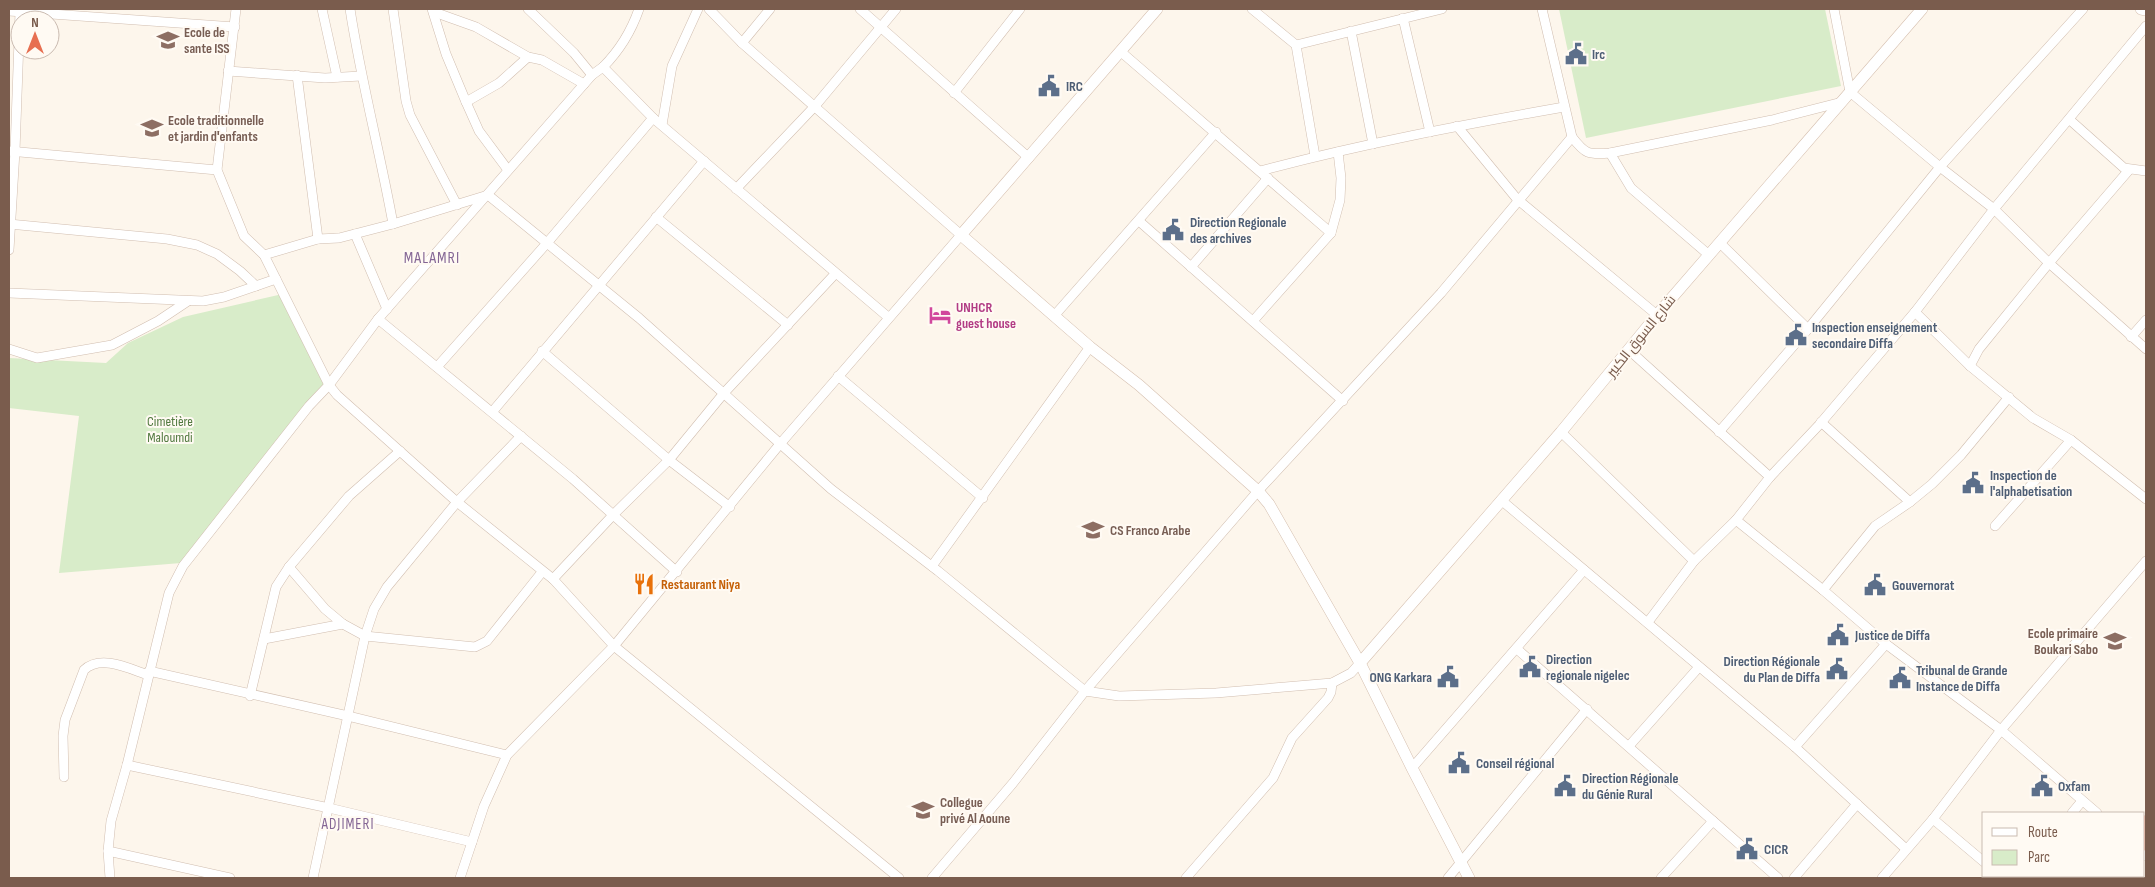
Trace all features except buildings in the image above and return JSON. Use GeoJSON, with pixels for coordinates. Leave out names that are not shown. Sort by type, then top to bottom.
{"type":"FeatureCollection","features":[{"type":"Feature","properties":{"kind":"street"},"geometry":{"type":"LineString","coordinates":[[236,9],[217,170],[244,236],[264,255],[329,385],[337,395],[457,502],[552,579],[614,646],[899,878]]}},
{"type":"Feature","properties":{"kind":"street"},"geometry":{"type":"LineString","coordinates":[[322,9],[337,77]]}},
{"type":"Feature","properties":{"kind":"street"},"geometry":{"type":"LineString","coordinates":[[350,9],[360,76],[384,172],[393,224]]}},
{"type":"Feature","properties":{"kind":"street"},"geometry":{"type":"LineString","coordinates":[[393,9],[406,101],[410,114],[457,205]]}},
{"type":"Feature","properties":{"kind":"street"},"geometry":{"type":"LineString","coordinates":[[528,9],[574,53],[592,76]]}},
{"type":"Feature","properties":{"kind":"street"},"geometry":{"type":"LineString","coordinates":[[110,878],[108,851],[111,821],[127,766],[148,673],[169,594],[183,566],[309,406],[329,385],[378,319],[584,84],[618,52],[632,28],[639,9]]}},
{"type":"Feature","properties":{"kind":"street"},"geometry":{"type":"LineString","coordinates":[[662,125],[672,66],[698,9]]}},
{"type":"Feature","properties":{"kind":"street"},"geometry":{"type":"LineString","coordinates":[[709,9],[742,42],[961,235],[1090,347],[1139,385],[1258,491],[1269,504],[1285,530],[1360,663],[1469,878]]}},
{"type":"Feature","properties":{"kind":"street"},"geometry":{"type":"LineString","coordinates":[[742,42],[770,9]]}},
{"type":"Feature","properties":{"kind":"street"},"geometry":{"type":"LineString","coordinates":[[860,9],[1028,158]]}},
{"type":"Feature","properties":{"kind":"street"},"geometry":{"type":"LineString","coordinates":[[736,188],[815,106],[896,9]]}},
{"type":"Feature","properties":{"kind":"street"},"geometry":{"type":"LineString","coordinates":[[954,93],[1020,9]]}},
{"type":"Feature","properties":{"kind":"street"},"geometry":{"type":"LineString","coordinates":[[460,878],[484,806],[507,755],[614,646],[677,572],[780,444],[888,317],[946,253],[1157,9]]}},
{"type":"Feature","properties":{"kind":"street"},"geometry":{"type":"LineString","coordinates":[[1252,9],[1296,45],[1316,156]]}},
{"type":"Feature","properties":{"kind":"street"},"geometry":{"type":"LineString","coordinates":[[1296,45],[1442,9]]}},
{"type":"Feature","properties":{"kind":"street"},"geometry":{"type":"LineString","coordinates":[[1542,9],[1572,137],[1582,151],[1596,154],[1610,153],[1772,120],[1842,102]]}},
{"type":"Feature","properties":{"kind":"street"},"geometry":{"type":"LineString","coordinates":[[1834,9],[1850,92],[1994,210],[2049,263],[2146,349]]}},
{"type":"Feature","properties":{"kind":"street","name":"شارع السوق الكبير"},"geometry":{"type":"LineString","coordinates":[[1360,663],[1561,432],[1657,315],[1922,9]]}},
{"type":"Feature","properties":{"kind":"street"},"geometry":{"type":"LineString","coordinates":[[1719,432],[1808,329],[1940,167],[2083,9]]}},
{"type":"Feature","properties":{"kind":"street"},"geometry":{"type":"LineString","coordinates":[[2141,9],[2146,10]]}},
{"type":"Feature","properties":{"kind":"street"},"geometry":{"type":"LineString","coordinates":[[433,11],[476,27],[528,57],[542,60],[584,84]]}},
{"type":"Feature","properties":{"kind":"street"},"geometry":{"type":"LineString","coordinates":[[433,11],[446,54],[466,102],[480,131],[508,170]]}},
{"type":"Feature","properties":{"kind":"street"},"geometry":{"type":"LineString","coordinates":[[60,12],[235,27]]}},
{"type":"Feature","properties":{"kind":"street"},"geometry":{"type":"LineString","coordinates":[[1403,18],[1430,132]]}},
{"type":"Feature","properties":{"kind":"street"},"geometry":{"type":"LineString","coordinates":[[1648,622],[1694,561],[1736,520],[1770,477],[1821,422],[1916,312],[1994,210],[2146,26]]}},
{"type":"Feature","properties":{"kind":"street"},"geometry":{"type":"LineString","coordinates":[[1351,31],[1373,144]]}},
{"type":"Feature","properties":{"kind":"street"},"geometry":{"type":"LineString","coordinates":[[1120,51],[1331,233]]}},
{"type":"Feature","properties":{"kind":"street"},"geometry":{"type":"LineString","coordinates":[[466,102],[499,83],[528,57]]}},
{"type":"Feature","properties":{"kind":"street"},"geometry":{"type":"LineString","coordinates":[[9,250],[17,60]]}},
{"type":"Feature","properties":{"kind":"street"},"geometry":{"type":"LineString","coordinates":[[602,67],[653,118],[888,317]]}},
{"type":"Feature","properties":{"kind":"street"},"geometry":{"type":"LineString","coordinates":[[228,70],[337,77],[360,76]]}},
{"type":"Feature","properties":{"kind":"street"},"geometry":{"type":"LineString","coordinates":[[297,75],[318,239]]}},
{"type":"Feature","properties":{"kind":"street"},"geometry":{"type":"LineString","coordinates":[[1260,171],[1316,156],[1457,126],[1564,107]]}},
{"type":"Feature","properties":{"kind":"street"},"geometry":{"type":"LineString","coordinates":[[437,367],[547,243],[653,118]]}},
{"type":"Feature","properties":{"kind":"street"},"geometry":{"type":"LineString","coordinates":[[2070,120],[2124,168],[2146,172]]}},
{"type":"Feature","properties":{"kind":"street"},"geometry":{"type":"LineString","coordinates":[[1457,126],[1517,200],[1657,315]]}},
{"type":"Feature","properties":{"kind":"street"},"geometry":{"type":"LineString","coordinates":[[1054,316],[1216,132]]}},
{"type":"Feature","properties":{"kind":"street"},"geometry":{"type":"LineString","coordinates":[[932,878],[1013,783],[1085,691],[1258,491],[1343,401],[1441,292],[1572,137]]}},
{"type":"Feature","properties":{"kind":"street"},"geometry":{"type":"LineString","coordinates":[[12,151],[217,170]]}},
{"type":"Feature","properties":{"kind":"street"},"geometry":{"type":"LineString","coordinates":[[1253,321],[1331,233],[1340,200],[1341,178],[1338,152]]}},
{"type":"Feature","properties":{"kind":"street"},"geometry":{"type":"LineString","coordinates":[[1610,153],[1631,188],[1709,255]]}},
{"type":"Feature","properties":{"kind":"street"},"geometry":{"type":"LineString","coordinates":[[493,411],[598,284],[704,161]]}},
{"type":"Feature","properties":{"kind":"street"},"geometry":{"type":"LineString","coordinates":[[1970,366],[1979,350],[2049,263],[2129,170]]}},
{"type":"Feature","properties":{"kind":"street"},"geometry":{"type":"LineString","coordinates":[[1191,267],[1268,178]]}},
{"type":"Feature","properties":{"kind":"street"},"geometry":{"type":"LineString","coordinates":[[264,255],[318,239],[339,238],[393,224],[488,195]]}},
{"type":"Feature","properties":{"kind":"street"},"geometry":{"type":"LineString","coordinates":[[488,195],[598,284],[831,489],[932,566],[1085,691],[1119,696],[1206,694],[1332,682],[1351,673],[1360,663]]}},
{"type":"Feature","properties":{"kind":"street"},"geometry":{"type":"LineString","coordinates":[[656,217],[788,325]]}},
{"type":"Feature","properties":{"kind":"street"},"geometry":{"type":"LineString","coordinates":[[1139,221],[1343,401]]}},
{"type":"Feature","properties":{"kind":"street"},"geometry":{"type":"LineString","coordinates":[[9,224],[167,239],[197,245],[217,254],[256,286]]}},
{"type":"Feature","properties":{"kind":"street"},"geometry":{"type":"LineString","coordinates":[[355,234],[387,309]]}},
{"type":"Feature","properties":{"kind":"street"},"geometry":{"type":"LineString","coordinates":[[1720,243],[1808,329]]}},
{"type":"Feature","properties":{"kind":"street"},"geometry":{"type":"LineString","coordinates":[[552,579],[669,460],[724,393],[835,274]]}},
{"type":"Feature","properties":{"kind":"street"},"geometry":{"type":"LineString","coordinates":[[9,293],[203,301],[224,297],[276,279]]}},
{"type":"Feature","properties":{"kind":"street"},"geometry":{"type":"LineString","coordinates":[[9,349],[38,358],[112,345],[158,321],[188,301]]}},
{"type":"Feature","properties":{"kind":"street"},"geometry":{"type":"LineString","coordinates":[[1916,312],[1970,366],[2033,418],[2072,440],[2146,499]]}},
{"type":"Feature","properties":{"kind":"street"},"geometry":{"type":"LineString","coordinates":[[378,319],[493,411],[614,514],[677,572]]}},
{"type":"Feature","properties":{"kind":"street"},"geometry":{"type":"LineString","coordinates":[[2131,337],[2146,320]]}},
{"type":"Feature","properties":{"kind":"street"},"geometry":{"type":"LineString","coordinates":[[932,566],[983,498],[1090,347]]}},
{"type":"Feature","properties":{"kind":"street"},"geometry":{"type":"LineString","coordinates":[[1630,350],[1770,477]]}},
{"type":"Feature","properties":{"kind":"street"},"geometry":{"type":"LineString","coordinates":[[542,351],[669,460],[730,507]]}},
{"type":"Feature","properties":{"kind":"street"},"geometry":{"type":"LineString","coordinates":[[838,376],[983,498]]}},
{"type":"Feature","properties":{"kind":"street"},"geometry":{"type":"LineString","coordinates":[[1823,590],[1875,526],[1910,502],[1961,455],[2009,397]]}},
{"type":"Feature","properties":{"kind":"street"},"geometry":{"type":"LineString","coordinates":[[1821,422],[1910,502]]}},
{"type":"Feature","properties":{"kind":"street"},"geometry":{"type":"LineString","coordinates":[[1561,432],[1694,561]]}},
{"type":"Feature","properties":{"kind":"street"},"geometry":{"type":"LineString","coordinates":[[314,878],[365,636],[374,609],[387,587],[457,502],[521,436]]}},
{"type":"Feature","properties":{"kind":"street"},"geometry":{"type":"LineString","coordinates":[[1995,526],[2072,440]]}},
{"type":"Feature","properties":{"kind":"street"},"geometry":{"type":"LineString","coordinates":[[250,696],[276,587],[289,567],[349,496],[400,451]]}},
{"type":"Feature","properties":{"kind":"street"},"geometry":{"type":"LineString","coordinates":[[1501,500],[1795,747],[1906,850]]}},
{"type":"Feature","properties":{"kind":"street"},"geometry":{"type":"LineString","coordinates":[[1736,520],[1886,644],[2001,730],[2096,812]]}},
{"type":"Feature","properties":{"kind":"street"},"geometry":{"type":"LineString","coordinates":[[1882,878],[1933,819],[2001,730],[2146,560]]}},
{"type":"Feature","properties":{"kind":"street"},"geometry":{"type":"LineString","coordinates":[[289,567],[326,609],[343,624],[365,636],[466,647],[480,647],[487,641],[542,572]]}},
{"type":"Feature","properties":{"kind":"street"},"geometry":{"type":"LineString","coordinates":[[1412,768],[1584,570]]}},
{"type":"Feature","properties":{"kind":"street"},"geometry":{"type":"LineString","coordinates":[[264,638],[343,624]]}},
{"type":"Feature","properties":{"kind":"street"},"geometry":{"type":"LineString","coordinates":[[1795,747],[1886,644]]}},
{"type":"Feature","properties":{"kind":"street"},"geometry":{"type":"LineString","coordinates":[[1517,649],[1778,878]]}},
{"type":"Feature","properties":{"kind":"street"},"geometry":{"type":"LineString","coordinates":[[64,776],[63,736],[65,720],[84,670],[88,666],[102,662],[348,716],[507,755]]}},
{"type":"Feature","properties":{"kind":"street"},"geometry":{"type":"LineString","coordinates":[[1629,746],[1699,667]]}},
{"type":"Feature","properties":{"kind":"street"},"geometry":{"type":"LineString","coordinates":[[1186,878],[1273,778],[1292,738],[1328,698],[1332,682]]}},
{"type":"Feature","properties":{"kind":"street"},"geometry":{"type":"LineString","coordinates":[[1448,878],[1587,709]]}},
{"type":"Feature","properties":{"kind":"street"},"geometry":{"type":"LineString","coordinates":[[127,766],[329,808],[472,842]]}},
{"type":"Feature","properties":{"kind":"street"},"geometry":{"type":"LineString","coordinates":[[2073,812],[2082,800]]}},
{"type":"Feature","properties":{"kind":"street"},"geometry":{"type":"LineString","coordinates":[[1794,878],[1857,804]]}},
{"type":"Feature","properties":{"kind":"street"},"geometry":{"type":"LineString","coordinates":[[1933,819],[1982,860]]}},
{"type":"Feature","properties":{"kind":"street"},"geometry":{"type":"LineString","coordinates":[[1661,878],[1713,821]]}},
{"type":"Feature","properties":{"kind":"street"},"geometry":{"type":"LineString","coordinates":[[108,851],[230,878]]}},
{"type":"Feature","properties":{"kind":"green space"},"geometry":{"type":"Polygon","coordinates":[[[1559,9],[1825,9],[1841,86],[1586,138],[1559,9]]]}},
{"type":"Feature","properties":{"kind":"green space","name":"Cimetière Maloumdi"},"geometry":{"type":"Polygon","coordinates":[[[287,293],[325,383],[181,563],[59,573],[79,416],[9,408],[9,358],[106,363],[128,343],[183,317],[287,293]]]}},
{"type":"Feature","properties":{"kind":"place","name":"Ecole de sante ISS"},"geometry":{"type":"Point","coordinates":[168,40]}},
{"type":"Feature","properties":{"kind":"place","name":"Irc"},"geometry":{"type":"Point","coordinates":[1576,54]}},
{"type":"Feature","properties":{"kind":"place","name":"IRC"},"geometry":{"type":"Point","coordinates":[1049,86]}},
{"type":"Feature","properties":{"kind":"place","name":"Ecole traditionnelle et jardin d'enfants"},"geometry":{"type":"Point","coordinates":[152,128]}},
{"type":"Feature","properties":{"kind":"place","name":"Direction Regionale des archives"},"geometry":{"type":"Point","coordinates":[1173,230]}},
{"type":"Feature","properties":{"kind":"place","name":"UNHCR guest house"},"geometry":{"type":"Point","coordinates":[940,315]}},
{"type":"Feature","properties":{"kind":"place","name":"Inspection enseignement secondaire Diffa"},"geometry":{"type":"Point","coordinates":[1796,335]}},
{"type":"Feature","properties":{"kind":"place","name":"Inspection de l'alphabetisation"},"geometry":{"type":"Point","coordinates":[1973,483]}},
{"type":"Feature","properties":{"kind":"place","name":"CS Franco Arabe"},"geometry":{"type":"Point","coordinates":[1093,530]}},
{"type":"Feature","properties":{"kind":"place","name":"Restaurant Niya"},"geometry":{"type":"Point","coordinates":[644,584]}},
{"type":"Feature","properties":{"kind":"place","name":"Gouvernorat"},"geometry":{"type":"Point","coordinates":[1875,585]}},
{"type":"Feature","properties":{"kind":"place","name":"Justice de Diffa"},"geometry":{"type":"Point","coordinates":[1838,635]}},
{"type":"Feature","properties":{"kind":"place","name":"Ecole primaire Boukari Sabo"},"geometry":{"type":"Point","coordinates":[2115,641]}},
{"type":"Feature","properties":{"kind":"place","name":"Direction regionale nigelec"},"geometry":{"type":"Point","coordinates":[1530,667]}},
{"type":"Feature","properties":{"kind":"place","name":"Direction Régionale du Plan de Diffa"},"geometry":{"type":"Point","coordinates":[1837,669]}},
{"type":"Feature","properties":{"kind":"place","name":"ONG Karkara"},"geometry":{"type":"Point","coordinates":[1448,677]}},
{"type":"Feature","properties":{"kind":"place","name":"Tribunal de Grande Instance de Diffa"},"geometry":{"type":"Point","coordinates":[1900,678]}},
{"type":"Feature","properties":{"kind":"place","name":"Conseil régional"},"geometry":{"type":"Point","coordinates":[1459,763]}},
{"type":"Feature","properties":{"kind":"place","name":"Direction Régionale du Génie Rural"},"geometry":{"type":"Point","coordinates":[1565,786]}},
{"type":"Feature","properties":{"kind":"place","name":"Oxfam"},"geometry":{"type":"Point","coordinates":[2042,786]}},
{"type":"Feature","properties":{"kind":"place","name":"Collegue privé Al Aoune"},"geometry":{"type":"Point","coordinates":[923,810]}},
{"type":"Feature","properties":{"kind":"place","name":"CICR"},"geometry":{"type":"Point","coordinates":[1747,849]}},
{"type":"Feature","properties":{"kind":"district","name":"MALAMRI"},"geometry":{"type":"Point","coordinates":[432,258]}},
{"type":"Feature","properties":{"kind":"district","name":"ADJIMERI"},"geometry":{"type":"Point","coordinates":[348,824]}}]}
